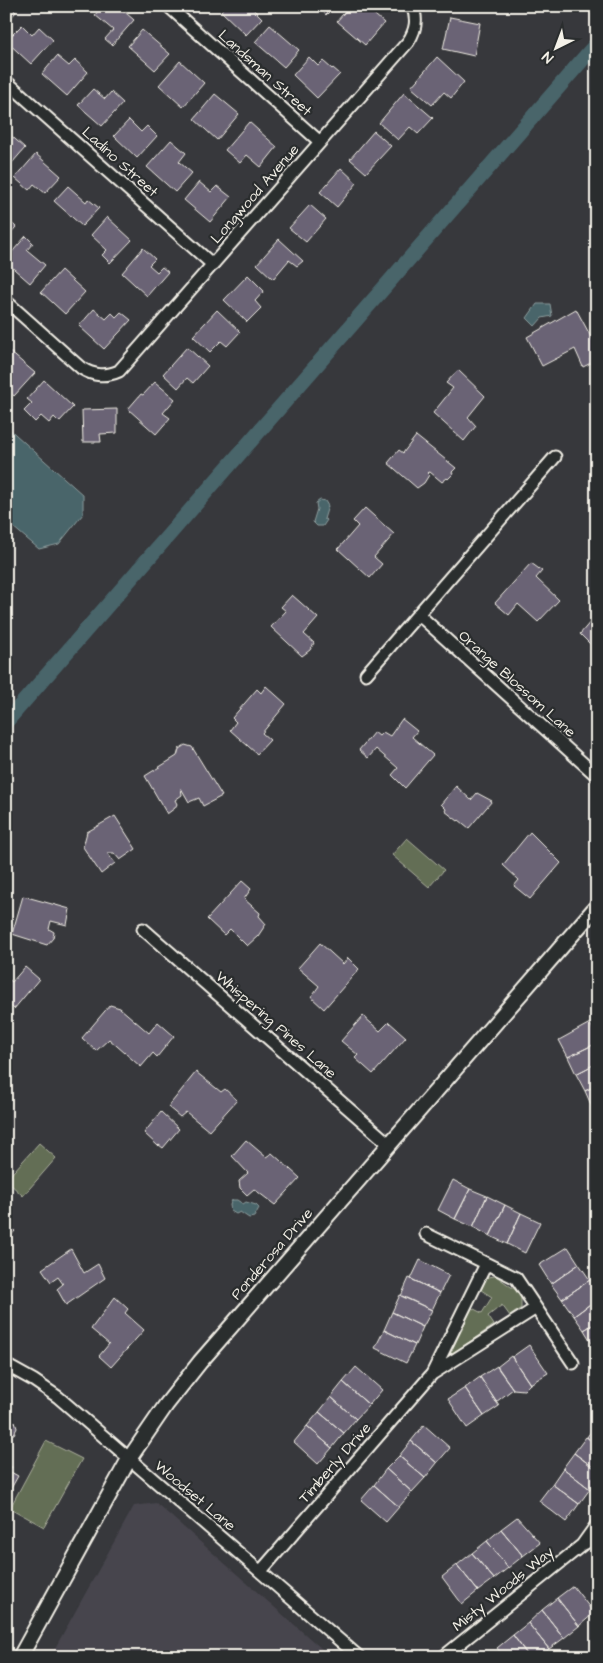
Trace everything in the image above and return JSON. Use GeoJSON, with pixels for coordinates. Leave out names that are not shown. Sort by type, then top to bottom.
{"type":"FeatureCollection","features":[{"type":"Feature","properties":{"kind":"street","name":"Landsman Street"},"geometry":{"type":"LineString","coordinates":[[168,6],[320,142]]}},
{"type":"Feature","properties":{"kind":"street","name":"Longwood Avenue"},"geometry":{"type":"LineString","coordinates":[[6,301],[81,368],[99,376],[119,371],[408,42],[414,33],[416,22],[412,6]]}},
{"type":"Feature","properties":{"kind":"street","name":"Ladino Street"},"geometry":{"type":"LineString","coordinates":[[6,81],[213,265]]}},
{"type":"Feature","properties":{"kind":"street"},"geometry":{"type":"LineString","coordinates":[[366,674],[555,456]]}},
{"type":"Feature","properties":{"kind":"street","name":"Orange Blossom Lane"},"geometry":{"type":"LineString","coordinates":[[418,614],[597,776]]}},
{"type":"Feature","properties":{"kind":"street","name":"Ponderosa Drive"},"geometry":{"type":"LineString","coordinates":[[20,1657],[129,1460],[166,1405],[200,1362],[597,906]]}},
{"type":"Feature","properties":{"kind":"street","name":"Whispering Pines Lane"},"geometry":{"type":"LineString","coordinates":[[143,929],[389,1144]]}},
{"type":"Feature","properties":{"kind":"street"},"geometry":{"type":"LineString","coordinates":[[426,1234],[516,1278],[573,1363]]}},
{"type":"Feature","properties":{"kind":"street","name":"Timberly Drive"},"geometry":{"type":"LineString","coordinates":[[261,1571],[432,1374],[486,1264]]}},
{"type":"Feature","properties":{"kind":"street","name":"Timberly Drive"},"geometry":{"type":"LineString","coordinates":[[432,1374],[536,1308]]}},
{"type":"Feature","properties":{"kind":"street","name":"Woodset Lane"},"geometry":{"type":"LineString","coordinates":[[6,1365],[58,1397],[359,1657]]}},
{"type":"Feature","properties":{"kind":"street","name":"Misty Woods Way"},"geometry":{"type":"LineString","coordinates":[[582,1545],[597,1524]]}},
{"type":"Feature","properties":{"kind":"street","name":"Misty Woods Way"},"geometry":{"type":"LineString","coordinates":[[443,1657],[582,1545],[597,1538]]}},
{"type":"Feature","properties":{"kind":"shaded area"},"geometry":{"type":"Polygon","coordinates":[[[156,1503],[331,1657],[50,1657],[134,1506],[156,1503]]]}},
{"type":"Feature","properties":{"kind":"green space"},"geometry":{"type":"Polygon","coordinates":[[[407,838],[444,870],[429,887],[392,855],[407,838]]]}},
{"type":"Feature","properties":{"kind":"green space"},"geometry":{"type":"Polygon","coordinates":[[[39,1143],[56,1158],[23,1196],[6,1180],[39,1143]]]}},
{"type":"Feature","properties":{"kind":"green space"},"geometry":{"type":"Polygon","coordinates":[[[496,1276],[521,1294],[521,1308],[510,1316],[502,1305],[488,1316],[494,1325],[449,1356],[472,1308],[482,1313],[492,1297],[481,1290],[487,1277],[496,1276]]]}},
{"type":"Feature","properties":{"kind":"green space"},"geometry":{"type":"Polygon","coordinates":[[[46,1441],[82,1459],[44,1527],[10,1508],[46,1441]]]}},
{"type":"Feature","properties":{"kind":"water"},"geometry":{"type":"Polygon","coordinates":[[[537,304],[550,304],[552,316],[542,318],[535,326],[527,318],[537,304]]]}},
{"type":"Feature","properties":{"kind":"water"},"geometry":{"type":"Polygon","coordinates":[[[6,426],[83,495],[83,514],[59,544],[39,549],[6,521],[6,426]]]}},
{"type":"Feature","properties":{"kind":"water"},"geometry":{"type":"Polygon","coordinates":[[[320,500],[325,501],[328,506],[324,519],[327,520],[323,526],[317,526],[313,522],[317,509],[316,503],[320,500]]]}},
{"type":"Feature","properties":{"kind":"water"},"geometry":{"type":"Polygon","coordinates":[[[232,1200],[237,1200],[243,1204],[246,1202],[259,1208],[254,1217],[249,1218],[240,1212],[236,1214],[231,1211],[230,1205],[232,1200]]]}},
{"type":"Feature","properties":{"kind":"building"},"geometry":{"type":"Polygon","coordinates":[[[6,6],[10,6],[16,12],[6,23],[6,6]]]}},
{"type":"Feature","properties":{"kind":"building"},"geometry":{"type":"Polygon","coordinates":[[[102,6],[118,6],[134,20],[112,45],[105,39],[113,30],[95,15],[102,6]]]}},
{"type":"Feature","properties":{"kind":"building"},"geometry":{"type":"Polygon","coordinates":[[[225,6],[252,6],[262,18],[246,35],[221,11],[225,6]]]}},
{"type":"Feature","properties":{"kind":"building"},"geometry":{"type":"Polygon","coordinates":[[[317,6],[335,6],[326,15],[317,6]]]}},
{"type":"Feature","properties":{"kind":"building"},"geometry":{"type":"Polygon","coordinates":[[[350,6],[365,6],[384,23],[365,45],[337,21],[350,6]]]}},
{"type":"Feature","properties":{"kind":"building"},"geometry":{"type":"Polygon","coordinates":[[[450,17],[480,23],[474,56],[443,49],[450,17]]]}},
{"type":"Feature","properties":{"kind":"building"},"geometry":{"type":"Polygon","coordinates":[[[22,25],[32,35],[39,27],[53,40],[31,64],[6,41],[22,25]]]}},
{"type":"Feature","properties":{"kind":"building"},"geometry":{"type":"Polygon","coordinates":[[[270,25],[299,50],[284,67],[255,42],[270,25]]]}},
{"type":"Feature","properties":{"kind":"building"},"geometry":{"type":"Polygon","coordinates":[[[142,30],[170,54],[155,70],[128,46],[142,30]]]}},
{"type":"Feature","properties":{"kind":"building"},"geometry":{"type":"Polygon","coordinates":[[[57,56],[69,66],[75,60],[88,72],[67,96],[42,74],[57,56]]]}},
{"type":"Feature","properties":{"kind":"building"},"geometry":{"type":"Polygon","coordinates":[[[309,57],[318,66],[323,61],[340,74],[317,98],[293,75],[309,57]]]}},
{"type":"Feature","properties":{"kind":"building"},"geometry":{"type":"Polygon","coordinates":[[[437,57],[464,82],[451,98],[444,92],[432,105],[411,87],[437,57]]]}},
{"type":"Feature","properties":{"kind":"building"},"geometry":{"type":"Polygon","coordinates":[[[180,61],[204,83],[183,107],[159,85],[180,61]]]}},
{"type":"Feature","properties":{"kind":"building"},"geometry":{"type":"Polygon","coordinates":[[[93,89],[105,99],[111,92],[123,103],[102,126],[78,105],[93,89]]]}},
{"type":"Feature","properties":{"kind":"building"},"geometry":{"type":"Polygon","coordinates":[[[404,93],[433,118],[418,134],[410,127],[398,140],[379,123],[404,93]]]}},
{"type":"Feature","properties":{"kind":"building"},"geometry":{"type":"Polygon","coordinates":[[[215,94],[239,114],[217,140],[194,119],[215,94]]]}},
{"type":"Feature","properties":{"kind":"building"},"geometry":{"type":"Polygon","coordinates":[[[129,120],[141,132],[147,126],[157,136],[137,158],[114,136],[129,120]]]}},
{"type":"Feature","properties":{"kind":"building"},"geometry":{"type":"Polygon","coordinates":[[[249,122],[277,147],[261,167],[247,155],[240,163],[225,150],[249,122]]]}},
{"type":"Feature","properties":{"kind":"building"},"geometry":{"type":"Polygon","coordinates":[[[6,126],[10,129],[7,132],[25,148],[12,163],[6,158],[6,126]]]}},
{"type":"Feature","properties":{"kind":"building"},"geometry":{"type":"Polygon","coordinates":[[[374,131],[391,146],[366,173],[350,159],[374,131]]]}},
{"type":"Feature","properties":{"kind":"building"},"geometry":{"type":"Polygon","coordinates":[[[171,140],[186,153],[179,162],[192,173],[175,192],[147,167],[171,140]]]}},
{"type":"Feature","properties":{"kind":"building"},"geometry":{"type":"Polygon","coordinates":[[[36,154],[61,176],[45,193],[34,184],[29,190],[15,178],[36,154]]]}},
{"type":"Feature","properties":{"kind":"building"},"geometry":{"type":"Polygon","coordinates":[[[341,168],[357,183],[337,207],[320,192],[341,168]]]}},
{"type":"Feature","properties":{"kind":"building"},"geometry":{"type":"Polygon","coordinates":[[[199,182],[211,192],[217,186],[231,197],[210,222],[184,200],[199,182]]]}},
{"type":"Feature","properties":{"kind":"building"},"geometry":{"type":"Polygon","coordinates":[[[68,186],[86,202],[88,199],[99,208],[82,226],[54,201],[68,186]]]}},
{"type":"Feature","properties":{"kind":"building"},"geometry":{"type":"Polygon","coordinates":[[[310,205],[326,219],[306,242],[289,228],[310,205]]]}},
{"type":"Feature","properties":{"kind":"building"},"geometry":{"type":"Polygon","coordinates":[[[107,217],[132,240],[110,263],[102,255],[107,250],[91,235],[107,217]]]}},
{"type":"Feature","properties":{"kind":"building"},"geometry":{"type":"Polygon","coordinates":[[[6,218],[16,227],[6,238],[6,218]]]}},
{"type":"Feature","properties":{"kind":"building"},"geometry":{"type":"Polygon","coordinates":[[[26,236],[33,243],[27,250],[45,265],[30,283],[6,262],[6,259],[26,236]]]}},
{"type":"Feature","properties":{"kind":"building"},"geometry":{"type":"Polygon","coordinates":[[[279,239],[303,261],[297,266],[289,260],[273,279],[257,264],[279,239]]]}},
{"type":"Feature","properties":{"kind":"building"},"geometry":{"type":"Polygon","coordinates":[[[143,248],[155,259],[149,265],[157,272],[162,267],[168,272],[147,296],[122,273],[143,248]]]}},
{"type":"Feature","properties":{"kind":"building"},"geometry":{"type":"Polygon","coordinates":[[[61,270],[85,292],[65,314],[41,292],[61,270]]]}},
{"type":"Feature","properties":{"kind":"building"},"geometry":{"type":"Polygon","coordinates":[[[248,275],[264,291],[255,301],[261,308],[247,322],[224,300],[248,275]]]}},
{"type":"Feature","properties":{"kind":"building"},"geometry":{"type":"Polygon","coordinates":[[[94,309],[106,319],[112,313],[116,317],[121,312],[131,320],[104,349],[79,326],[94,309]]]}},
{"type":"Feature","properties":{"kind":"building"},"geometry":{"type":"Polygon","coordinates":[[[576,309],[597,348],[597,360],[583,367],[575,349],[542,366],[527,337],[576,309]]]}},
{"type":"Feature","properties":{"kind":"building"},"geometry":{"type":"Polygon","coordinates":[[[217,310],[240,332],[227,346],[221,341],[210,352],[193,336],[217,310]]]}},
{"type":"Feature","properties":{"kind":"building"},"geometry":{"type":"Polygon","coordinates":[[[187,347],[208,366],[193,383],[187,378],[178,388],[163,374],[187,347]]]}},
{"type":"Feature","properties":{"kind":"building"},"geometry":{"type":"Polygon","coordinates":[[[9,351],[35,373],[14,396],[6,389],[8,377],[6,375],[6,354],[9,351]]]}},
{"type":"Feature","properties":{"kind":"building"},"geometry":{"type":"Polygon","coordinates":[[[458,370],[485,396],[468,417],[476,426],[464,441],[433,413],[453,388],[446,383],[458,370]]]}},
{"type":"Feature","properties":{"kind":"building"},"geometry":{"type":"Polygon","coordinates":[[[44,380],[73,407],[59,422],[54,417],[49,423],[41,416],[35,422],[24,411],[32,403],[27,399],[44,380]]]}},
{"type":"Feature","properties":{"kind":"building"},"geometry":{"type":"Polygon","coordinates":[[[155,382],[175,399],[163,413],[170,418],[156,434],[128,409],[155,382]]]}},
{"type":"Feature","properties":{"kind":"building"},"geometry":{"type":"Polygon","coordinates":[[[117,409],[117,433],[100,434],[101,442],[83,442],[82,410],[117,409]]]}},
{"type":"Feature","properties":{"kind":"building"},"geometry":{"type":"Polygon","coordinates":[[[416,436],[456,468],[448,479],[442,482],[430,472],[427,473],[429,475],[424,483],[417,488],[388,463],[399,450],[403,453],[416,436]]]}},
{"type":"Feature","properties":{"kind":"building"},"geometry":{"type":"Polygon","coordinates":[[[365,508],[394,534],[374,557],[382,564],[370,578],[338,549],[358,526],[353,521],[365,508]]]}},
{"type":"Feature","properties":{"kind":"building"},"geometry":{"type":"Polygon","coordinates":[[[531,563],[542,571],[536,578],[559,600],[538,622],[518,604],[509,615],[495,603],[531,563]]]}},
{"type":"Feature","properties":{"kind":"building"},"geometry":{"type":"Polygon","coordinates":[[[292,595],[318,618],[304,634],[314,643],[310,650],[302,656],[271,627],[286,611],[281,607],[292,595]]]}},
{"type":"Feature","properties":{"kind":"building"},"geometry":{"type":"Polygon","coordinates":[[[597,614],[597,647],[595,649],[580,634],[597,614]]]}},
{"type":"Feature","properties":{"kind":"building"},"geometry":{"type":"Polygon","coordinates":[[[266,686],[286,704],[262,733],[270,740],[257,754],[230,730],[236,722],[232,718],[257,689],[261,693],[266,686]]]}},
{"type":"Feature","properties":{"kind":"building"},"geometry":{"type":"Polygon","coordinates":[[[402,719],[417,731],[412,737],[433,755],[405,788],[392,775],[398,768],[376,749],[368,758],[359,750],[374,732],[379,736],[383,732],[390,736],[402,719]]]}},
{"type":"Feature","properties":{"kind":"building"},"geometry":{"type":"Polygon","coordinates":[[[185,745],[192,747],[222,796],[203,806],[199,798],[189,802],[181,788],[182,795],[175,800],[177,804],[175,808],[167,814],[145,776],[177,756],[179,749],[185,745]]]}},
{"type":"Feature","properties":{"kind":"building"},"geometry":{"type":"Polygon","coordinates":[[[456,786],[471,800],[477,793],[492,801],[469,828],[445,811],[446,809],[441,804],[456,786]]]}},
{"type":"Feature","properties":{"kind":"building"},"geometry":{"type":"Polygon","coordinates":[[[115,816],[136,849],[120,860],[114,853],[107,853],[115,863],[101,874],[83,847],[87,832],[115,816]]]}},
{"type":"Feature","properties":{"kind":"building"},"geometry":{"type":"Polygon","coordinates":[[[530,832],[561,863],[530,899],[514,886],[519,880],[503,865],[530,832]]]}},
{"type":"Feature","properties":{"kind":"building"},"geometry":{"type":"Polygon","coordinates":[[[242,881],[251,889],[244,899],[260,913],[259,916],[266,924],[258,936],[247,946],[230,929],[224,935],[207,919],[242,881]]]}},
{"type":"Feature","properties":{"kind":"building"},"geometry":{"type":"Polygon","coordinates":[[[23,896],[70,909],[67,925],[51,921],[49,929],[54,932],[53,938],[47,945],[12,934],[23,896]]]}},
{"type":"Feature","properties":{"kind":"building"},"geometry":{"type":"Polygon","coordinates":[[[320,943],[343,964],[348,958],[359,969],[324,1009],[311,997],[319,986],[298,968],[320,943]]]}},
{"type":"Feature","properties":{"kind":"building"},"geometry":{"type":"Polygon","coordinates":[[[25,967],[39,979],[14,1009],[6,1002],[6,977],[12,982],[25,967]]]}},
{"type":"Feature","properties":{"kind":"building"},"geometry":{"type":"Polygon","coordinates":[[[110,1005],[120,1008],[149,1033],[158,1022],[174,1036],[157,1057],[153,1053],[141,1067],[109,1039],[96,1051],[82,1038],[110,1005]]]}},
{"type":"Feature","properties":{"kind":"building"},"geometry":{"type":"Polygon","coordinates":[[[363,1016],[380,1031],[389,1022],[406,1037],[373,1074],[355,1058],[358,1055],[341,1041],[363,1016]]]}},
{"type":"Feature","properties":{"kind":"building"},"geometry":{"type":"Polygon","coordinates":[[[590,1023],[597,1038],[597,1043],[568,1057],[559,1040],[590,1023]]]}},
{"type":"Feature","properties":{"kind":"building"},"geometry":{"type":"Polygon","coordinates":[[[597,1043],[597,1063],[576,1074],[568,1057],[597,1043]]]}},
{"type":"Feature","properties":{"kind":"building"},"geometry":{"type":"Polygon","coordinates":[[[597,1063],[597,1085],[585,1091],[576,1074],[597,1063]]]}},
{"type":"Feature","properties":{"kind":"building"},"geometry":{"type":"Polygon","coordinates":[[[196,1072],[221,1092],[225,1089],[237,1100],[209,1131],[186,1112],[180,1117],[168,1107],[196,1072]]]}},
{"type":"Feature","properties":{"kind":"building"},"geometry":{"type":"Polygon","coordinates":[[[597,1085],[597,1107],[593,1109],[585,1091],[597,1085]]]}},
{"type":"Feature","properties":{"kind":"building"},"geometry":{"type":"Polygon","coordinates":[[[161,1112],[179,1129],[163,1148],[158,1146],[144,1133],[161,1112]]]}},
{"type":"Feature","properties":{"kind":"building"},"geometry":{"type":"Polygon","coordinates":[[[246,1140],[266,1157],[272,1153],[300,1178],[275,1205],[254,1189],[247,1195],[240,1188],[239,1181],[248,1173],[232,1156],[246,1140]]]}},
{"type":"Feature","properties":{"kind":"building"},"geometry":{"type":"Polygon","coordinates":[[[453,1180],[470,1189],[455,1219],[438,1210],[453,1180]]]}},
{"type":"Feature","properties":{"kind":"building"},"geometry":{"type":"Polygon","coordinates":[[[470,1189],[487,1196],[473,1227],[455,1219],[470,1189]]]}},
{"type":"Feature","properties":{"kind":"building"},"geometry":{"type":"Polygon","coordinates":[[[487,1196],[505,1205],[490,1236],[473,1227],[487,1196]]]}},
{"type":"Feature","properties":{"kind":"building"},"geometry":{"type":"Polygon","coordinates":[[[505,1205],[521,1213],[507,1244],[490,1236],[505,1205]]]}},
{"type":"Feature","properties":{"kind":"building"},"geometry":{"type":"Polygon","coordinates":[[[521,1213],[540,1222],[525,1253],[507,1244],[521,1213]]]}},
{"type":"Feature","properties":{"kind":"building"},"geometry":{"type":"Polygon","coordinates":[[[6,1224],[15,1231],[6,1241],[6,1224]]]}},
{"type":"Feature","properties":{"kind":"building"},"geometry":{"type":"Polygon","coordinates":[[[568,1247],[579,1264],[551,1284],[539,1265],[568,1247]]]}},
{"type":"Feature","properties":{"kind":"building"},"geometry":{"type":"Polygon","coordinates":[[[71,1249],[84,1273],[98,1264],[105,1278],[66,1305],[57,1289],[63,1284],[58,1277],[51,1282],[42,1269],[71,1249]]]}},
{"type":"Feature","properties":{"kind":"building"},"geometry":{"type":"Polygon","coordinates":[[[420,1260],[449,1275],[440,1293],[411,1279],[420,1260]]]}},
{"type":"Feature","properties":{"kind":"building"},"geometry":{"type":"Polygon","coordinates":[[[579,1264],[590,1280],[562,1299],[551,1284],[579,1264]]]}},
{"type":"Feature","properties":{"kind":"building"},"geometry":{"type":"Polygon","coordinates":[[[409,1278],[440,1293],[432,1310],[401,1296],[409,1278]]]}},
{"type":"Feature","properties":{"kind":"building"},"geometry":{"type":"Polygon","coordinates":[[[590,1280],[597,1289],[597,1299],[574,1316],[562,1299],[590,1280]]]}},
{"type":"Feature","properties":{"kind":"building"},"geometry":{"type":"Polygon","coordinates":[[[400,1295],[432,1310],[423,1327],[392,1312],[400,1295]]]}},
{"type":"Feature","properties":{"kind":"building"},"geometry":{"type":"Polygon","coordinates":[[[115,1297],[128,1309],[125,1313],[144,1330],[111,1367],[99,1356],[109,1344],[91,1329],[115,1297]]]}},
{"type":"Feature","properties":{"kind":"building"},"geometry":{"type":"Polygon","coordinates":[[[597,1299],[597,1322],[584,1330],[574,1316],[597,1299]]]}},
{"type":"Feature","properties":{"kind":"building"},"geometry":{"type":"Polygon","coordinates":[[[392,1312],[423,1327],[415,1345],[384,1330],[392,1312]]]}},
{"type":"Feature","properties":{"kind":"building"},"geometry":{"type":"Polygon","coordinates":[[[597,1322],[597,1347],[595,1348],[584,1330],[597,1322]]]}},
{"type":"Feature","properties":{"kind":"building"},"geometry":{"type":"Polygon","coordinates":[[[384,1330],[415,1345],[406,1363],[375,1348],[384,1330]]]}},
{"type":"Feature","properties":{"kind":"building"},"geometry":{"type":"Polygon","coordinates":[[[529,1345],[548,1373],[530,1384],[512,1357],[529,1345]]]}},
{"type":"Feature","properties":{"kind":"building"},"geometry":{"type":"Polygon","coordinates":[[[511,1356],[530,1384],[524,1390],[513,1389],[497,1367],[511,1356]]]}},
{"type":"Feature","properties":{"kind":"building"},"geometry":{"type":"Polygon","coordinates":[[[497,1366],[513,1389],[496,1402],[480,1377],[497,1366]]]}},
{"type":"Feature","properties":{"kind":"building"},"geometry":{"type":"Polygon","coordinates":[[[356,1367],[382,1390],[369,1405],[343,1382],[356,1367]]]}},
{"type":"Feature","properties":{"kind":"building"},"geometry":{"type":"Polygon","coordinates":[[[480,1377],[499,1406],[484,1416],[465,1388],[480,1377]]]}},
{"type":"Feature","properties":{"kind":"building"},"geometry":{"type":"Polygon","coordinates":[[[343,1382],[369,1405],[356,1419],[331,1397],[343,1382]]]}},
{"type":"Feature","properties":{"kind":"building"},"geometry":{"type":"Polygon","coordinates":[[[465,1388],[484,1416],[467,1428],[448,1399],[465,1388]]]}},
{"type":"Feature","properties":{"kind":"building"},"geometry":{"type":"Polygon","coordinates":[[[331,1397],[356,1419],[344,1433],[319,1412],[331,1397]]]}},
{"type":"Feature","properties":{"kind":"building"},"geometry":{"type":"Polygon","coordinates":[[[319,1412],[344,1433],[332,1448],[307,1426],[319,1412]]]}},
{"type":"Feature","properties":{"kind":"building"},"geometry":{"type":"Polygon","coordinates":[[[9,1418],[15,1422],[17,1428],[14,1434],[9,1434],[6,1438],[6,1419],[9,1418]]]}},
{"type":"Feature","properties":{"kind":"building"},"geometry":{"type":"Polygon","coordinates":[[[597,1423],[597,1445],[587,1437],[597,1423]]]}},
{"type":"Feature","properties":{"kind":"building"},"geometry":{"type":"Polygon","coordinates":[[[424,1425],[450,1448],[437,1463],[411,1441],[424,1425]]]}},
{"type":"Feature","properties":{"kind":"building"},"geometry":{"type":"Polygon","coordinates":[[[307,1426],[332,1448],[318,1464],[294,1442],[307,1426]]]}},
{"type":"Feature","properties":{"kind":"building"},"geometry":{"type":"Polygon","coordinates":[[[586,1437],[597,1445],[597,1470],[574,1453],[586,1437]]]}},
{"type":"Feature","properties":{"kind":"building"},"geometry":{"type":"Polygon","coordinates":[[[411,1441],[437,1463],[425,1478],[399,1456],[411,1441]]]}},
{"type":"Feature","properties":{"kind":"building"},"geometry":{"type":"Polygon","coordinates":[[[574,1453],[597,1470],[597,1480],[590,1489],[563,1468],[574,1453]]]}},
{"type":"Feature","properties":{"kind":"building"},"geometry":{"type":"Polygon","coordinates":[[[399,1456],[425,1478],[412,1492],[386,1469],[399,1456]]]}},
{"type":"Feature","properties":{"kind":"building"},"geometry":{"type":"Polygon","coordinates":[[[6,1464],[12,1467],[9,1471],[18,1476],[9,1492],[6,1491],[6,1464]]]}},
{"type":"Feature","properties":{"kind":"building"},"geometry":{"type":"Polygon","coordinates":[[[563,1468],[590,1489],[579,1504],[552,1484],[563,1468]]]}},
{"type":"Feature","properties":{"kind":"building"},"geometry":{"type":"Polygon","coordinates":[[[386,1469],[412,1492],[399,1507],[374,1485],[386,1469]]]}},
{"type":"Feature","properties":{"kind":"building"},"geometry":{"type":"Polygon","coordinates":[[[552,1484],[579,1504],[566,1522],[539,1501],[552,1484]]]}},
{"type":"Feature","properties":{"kind":"building"},"geometry":{"type":"Polygon","coordinates":[[[374,1485],[399,1507],[386,1522],[361,1500],[374,1485]]]}},
{"type":"Feature","properties":{"kind":"building"},"geometry":{"type":"Polygon","coordinates":[[[517,1517],[540,1543],[523,1556],[501,1529],[517,1517]]]}},
{"type":"Feature","properties":{"kind":"building"},"geometry":{"type":"Polygon","coordinates":[[[501,1529],[523,1556],[508,1568],[487,1541],[501,1529]]]}},
{"type":"Feature","properties":{"kind":"building"},"geometry":{"type":"Polygon","coordinates":[[[487,1541],[508,1568],[494,1579],[472,1553],[487,1541]]]}},
{"type":"Feature","properties":{"kind":"building"},"geometry":{"type":"Polygon","coordinates":[[[472,1553],[494,1579],[478,1591],[457,1565],[472,1553]]]}},
{"type":"Feature","properties":{"kind":"building"},"geometry":{"type":"Polygon","coordinates":[[[457,1565],[478,1591],[462,1604],[442,1577],[457,1565]]]}},
{"type":"Feature","properties":{"kind":"building"},"geometry":{"type":"Polygon","coordinates":[[[573,1586],[594,1613],[579,1626],[557,1598],[573,1586]]]}},
{"type":"Feature","properties":{"kind":"building"},"geometry":{"type":"Polygon","coordinates":[[[557,1598],[579,1626],[564,1638],[542,1610],[557,1598]]]}},
{"type":"Feature","properties":{"kind":"building"},"geometry":{"type":"Polygon","coordinates":[[[542,1610],[564,1638],[549,1649],[528,1623],[542,1610]]]}},
{"type":"Feature","properties":{"kind":"building"},"geometry":{"type":"Polygon","coordinates":[[[528,1623],[549,1649],[540,1657],[529,1657],[513,1635],[528,1623]]]}},
{"type":"Feature","properties":{"kind":"building"},"geometry":{"type":"Polygon","coordinates":[[[513,1635],[529,1657],[504,1657],[497,1648],[513,1635]]]}},
{"type":"Feature","properties":{"kind":"waterway"},"geometry":{"type":"LineString","coordinates":[[6,722],[597,43]]}}]}
